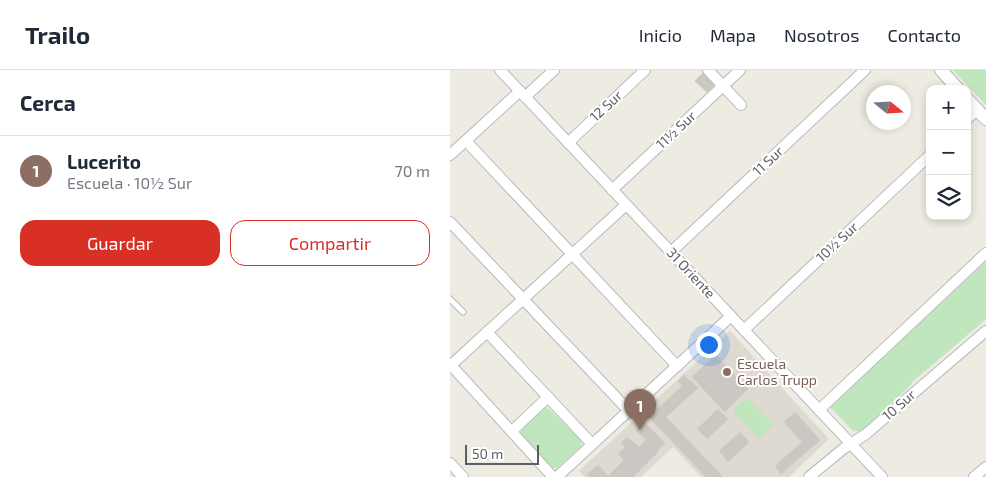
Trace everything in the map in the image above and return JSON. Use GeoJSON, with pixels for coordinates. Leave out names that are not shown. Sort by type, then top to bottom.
{"type":"FeatureCollection","features":[{"type":"Feature","properties":{"kind":"street","name":"31 Oriente"},"geometry":{"type":"LineString","coordinates":[[500,70],[882,477]]}},
{"type":"Feature","properties":{"kind":"street"},"geometry":{"type":"LineString","coordinates":[[450,155],[554,70]]}},
{"type":"Feature","properties":{"kind":"street","name":"12 Sur"},"geometry":{"type":"LineString","coordinates":[[568,142],[645,70]]}},
{"type":"Feature","properties":{"kind":"street"},"geometry":{"type":"LineString","coordinates":[[708,70],[741,105]]}},
{"type":"Feature","properties":{"kind":"street","name":"11½ Sur"},"geometry":{"type":"LineString","coordinates":[[612,190],[740,70]]}},
{"type":"Feature","properties":{"kind":"street","name":"11 Sur"},"geometry":{"type":"LineString","coordinates":[[671,252],[865,70]]}},
{"type":"Feature","properties":{"kind":"street"},"geometry":{"type":"LineString","coordinates":[[940,70],[954,85]]}},
{"type":"Feature","properties":{"kind":"street"},"geometry":{"type":"LineString","coordinates":[[971,103],[982,114]]}},
{"type":"Feature","properties":{"kind":"street"},"geometry":{"type":"LineString","coordinates":[[466,141],[677,366]]}},
{"type":"Feature","properties":{"kind":"street","name":"10½ Sur"},"geometry":{"type":"LineString","coordinates":[[744,330],[926,159]]}},
{"type":"Feature","properties":{"kind":"street"},"geometry":{"type":"LineString","coordinates":[[552,477],[450,365],[626,204]]}},
{"type":"Feature","properties":{"kind":"street"},"geometry":{"type":"LineString","coordinates":[[450,222],[629,411]]}},
{"type":"Feature","properties":{"kind":"street"},"geometry":{"type":"LineString","coordinates":[[818,410],[986,253]]}},
{"type":"Feature","properties":{"kind":"street"},"geometry":{"type":"LineString","coordinates":[[557,477],[731,316]]}},
{"type":"Feature","properties":{"kind":"street","name":"10 Sur"},"geometry":{"type":"LineString","coordinates":[[809,477],[850,444],[866,434],[986,331]]}},
{"type":"Feature","properties":{"kind":"street"},"geometry":{"type":"LineString","coordinates":[[487,332],[592,444]]}},
{"type":"Feature","properties":{"kind":"street"},"geometry":{"type":"LineString","coordinates":[[512,431],[548,397]]}},
{"type":"Feature","properties":{"kind":"street"},"geometry":{"type":"LineString","coordinates":[[450,463],[463,477]]}},
{"type":"Feature","properties":{"kind":"street"},"geometry":{"type":"LineString","coordinates":[[974,477],[986,467]]}},
{"type":"Feature","properties":{"kind":"lane"},"geometry":{"type":"LineString","coordinates":[[450,299],[464,312]]}},
{"type":"Feature","properties":{"kind":"shaded area","name":"Escuela Carlos Trupp"},"geometry":{"type":"Polygon","coordinates":[[[730,331],[829,439],[789,477],[701,477],[673,447],[641,477],[585,477],[579,471],[730,331]]]}},
{"type":"Feature","properties":{"kind":"green space"},"geometry":{"type":"Polygon","coordinates":[[[953,70],[986,70],[986,105],[971,89],[971,85],[967,85],[953,70]]]}},
{"type":"Feature","properties":{"kind":"green space"},"geometry":{"type":"Polygon","coordinates":[[[986,262],[986,319],[911,383],[859,433],[856,430],[854,432],[830,407],[986,262]]]}},
{"type":"Feature","properties":{"kind":"green space"},"geometry":{"type":"Polygon","coordinates":[[[747,397],[773,425],[759,439],[732,411],[747,397]]]}},
{"type":"Feature","properties":{"kind":"green space"},"geometry":{"type":"Polygon","coordinates":[[[544,407],[548,408],[582,441],[581,446],[557,468],[553,468],[521,434],[521,429],[544,407]]]}},
{"type":"Feature","properties":{"kind":"building"},"geometry":{"type":"Polygon","coordinates":[[[704,72],[715,84],[707,92],[695,81],[704,72]]]}},
{"type":"Feature","properties":{"kind":"building"},"geometry":{"type":"Polygon","coordinates":[[[716,355],[748,389],[725,412],[692,377],[716,355]]]}},
{"type":"Feature","properties":{"kind":"building"},"geometry":{"type":"Polygon","coordinates":[[[684,375],[698,388],[666,417],[723,477],[706,477],[649,417],[682,386],[678,381],[684,375]]]}},
{"type":"Feature","properties":{"kind":"building"},"geometry":{"type":"Polygon","coordinates":[[[718,409],[728,419],[707,439],[697,429],[718,409]]]}},
{"type":"Feature","properties":{"kind":"building"},"geometry":{"type":"Polygon","coordinates":[[[795,412],[820,440],[781,474],[775,466],[802,442],[784,422],[795,412]]]}},
{"type":"Feature","properties":{"kind":"building"},"geometry":{"type":"Polygon","coordinates":[[[644,422],[665,443],[633,477],[590,477],[587,475],[598,465],[608,476],[624,460],[618,454],[625,447],[621,443],[627,437],[639,447],[646,440],[636,430],[644,422]]]}},
{"type":"Feature","properties":{"kind":"building"},"geometry":{"type":"Polygon","coordinates":[[[740,432],[749,442],[728,462],[719,451],[740,432]]]}},
{"type":"Feature","properties":{"kind":"place","name":"Escuela Carlos Trupp"},"geometry":{"type":"Point","coordinates":[727,372]}},
{"type":"Feature","properties":{"kind":"place","name":"Lucerito"},"geometry":{"type":"Point","coordinates":[640,430]}}]}
